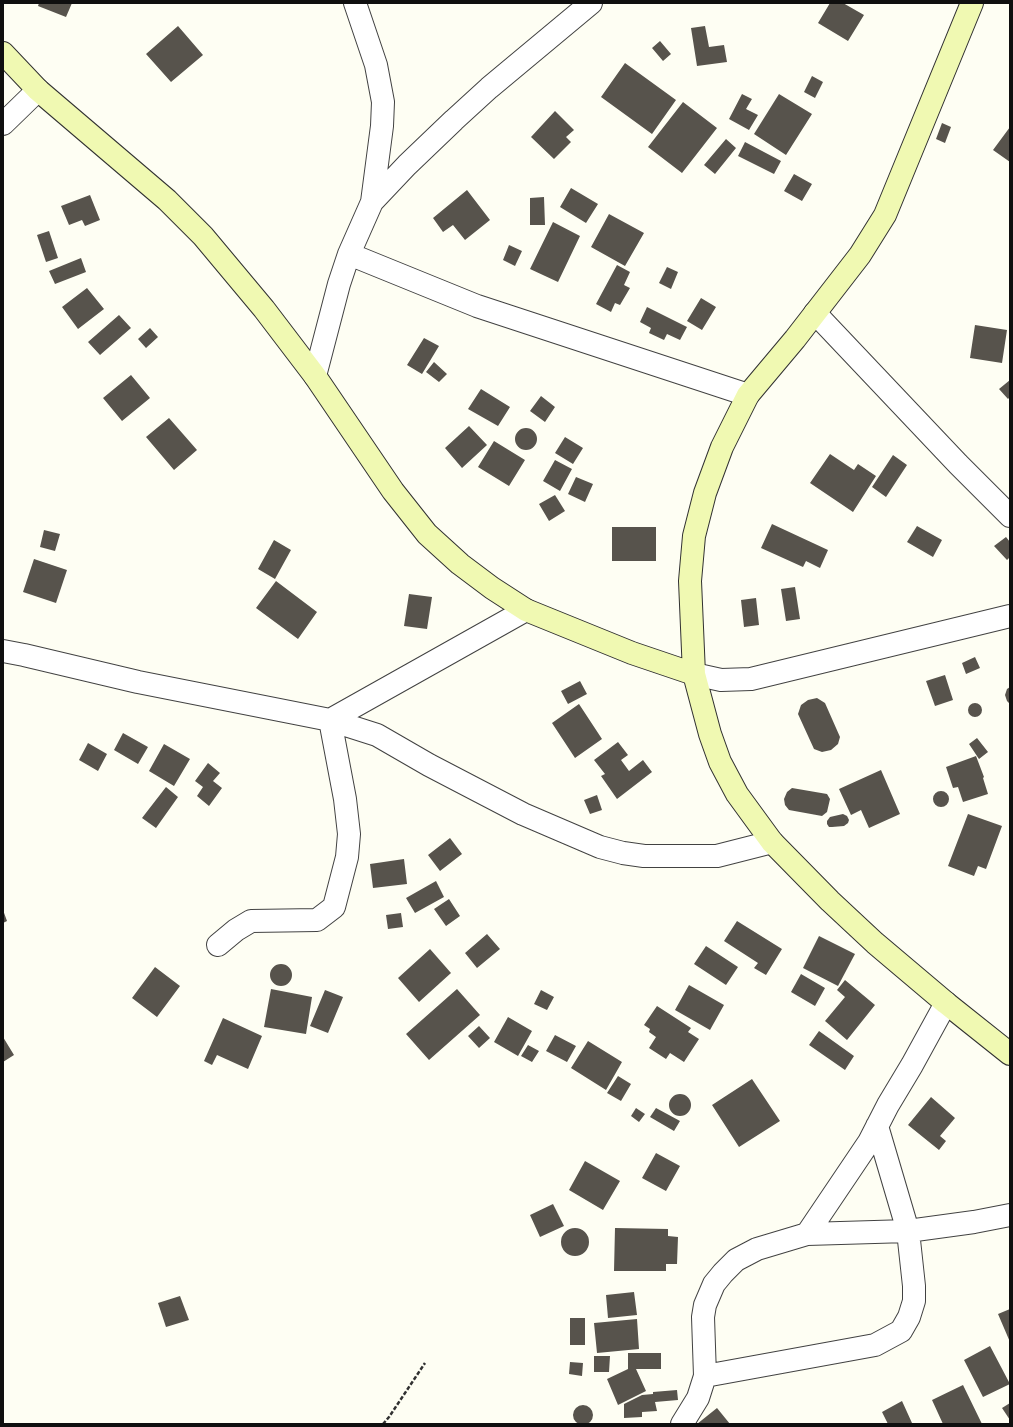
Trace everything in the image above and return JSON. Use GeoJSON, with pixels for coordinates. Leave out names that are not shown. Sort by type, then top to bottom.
{"type":"FeatureCollection","features":[{"type":"Feature","properties":{"kind":"street"},"geometry":{"type":"LineString","coordinates":[[315,376],[339,284],[349,254],[372,202],[382,126],[383,102],[376,65],[355,3]]}},
{"type":"Feature","properties":{"kind":"street"},"geometry":{"type":"LineString","coordinates":[[372,202],[407,165],[489,88],[592,3]]}},
{"type":"Feature","properties":{"kind":"street"},"geometry":{"type":"LineString","coordinates":[[972,3],[885,215],[860,255],[748,395],[722,448],[705,493],[694,536],[690,581],[694,674],[710,734],[720,762],[737,794],[772,842],[853,922],[946,1003],[1010,1054]]}},
{"type":"Feature","properties":{"kind":"street"},"geometry":{"type":"LineString","coordinates":[[3,53],[38,90],[167,200],[203,236],[264,308],[315,376],[393,490],[427,534],[460,564],[492,588],[526,610],[632,653],[694,674],[721,680],[751,679],[1010,616]]}},
{"type":"Feature","properties":{"kind":"street"},"geometry":{"type":"LineString","coordinates":[[3,124],[38,90]]}},
{"type":"Feature","properties":{"kind":"street"},"geometry":{"type":"LineString","coordinates":[[349,254],[477,306],[748,395]]}},
{"type":"Feature","properties":{"kind":"street"},"geometry":{"type":"LineString","coordinates":[[815,313],[958,464],[1010,516]]}},
{"type":"Feature","properties":{"kind":"street"},"geometry":{"type":"LineString","coordinates":[[330,720],[526,610]]}},
{"type":"Feature","properties":{"kind":"street"},"geometry":{"type":"LineString","coordinates":[[3,651],[138,682],[330,720],[377,736],[523,814],[600,847],[623,853],[644,856],[717,856],[772,842]]}},
{"type":"Feature","properties":{"kind":"street"},"geometry":{"type":"LineString","coordinates":[[218,945],[236,930],[251,921],[317,920],[334,907],[347,857],[348,834],[345,799],[330,720]]}},
{"type":"Feature","properties":{"kind":"street"},"geometry":{"type":"LineString","coordinates":[[807,1234],[869,1142],[946,1003]]}},
{"type":"Feature","properties":{"kind":"street"},"geometry":{"type":"LineString","coordinates":[[705,1376],[875,1345],[901,1331],[909,1318],[914,1301],[914,1286],[908,1231],[877,1126]]}},
{"type":"Feature","properties":{"kind":"street"},"geometry":{"type":"LineString","coordinates":[[682,1424],[698,1398],[705,1376],[703,1317],[705,1306],[714,1284],[736,1260],[757,1249],[807,1234],[908,1231],[974,1222],[1010,1214]]}},
{"type":"Feature","properties":{"kind":"path"},"geometry":{"type":"LineString","coordinates":[[383,1424],[426,1363]]}},
{"type":"Feature","properties":{"kind":"building"},"geometry":{"type":"Polygon","coordinates":[[[39,3],[72,3],[66,17],[38,6],[39,3]]]}},
{"type":"Feature","properties":{"kind":"building"},"geometry":{"type":"Polygon","coordinates":[[[830,3],[843,3],[864,15],[848,41],[818,23],[830,3]]]}},
{"type":"Feature","properties":{"kind":"building"},"geometry":{"type":"Polygon","coordinates":[[[178,26],[203,55],[171,82],[146,54],[178,26]]]}},
{"type":"Feature","properties":{"kind":"building"},"geometry":{"type":"Polygon","coordinates":[[[705,26],[709,47],[724,45],[727,62],[697,66],[691,28],[705,26]]]}},
{"type":"Feature","properties":{"kind":"building"},"geometry":{"type":"Polygon","coordinates":[[[660,41],[671,54],[663,61],[652,48],[660,41]]]}},
{"type":"Feature","properties":{"kind":"building"},"geometry":{"type":"Polygon","coordinates":[[[625,63],[676,100],[652,134],[601,97],[625,63]]]}},
{"type":"Feature","properties":{"kind":"building"},"geometry":{"type":"Polygon","coordinates":[[[812,76],[823,82],[815,98],[804,92],[812,76]]]}},
{"type":"Feature","properties":{"kind":"building"},"geometry":{"type":"Polygon","coordinates":[[[742,94],[752,99],[746,109],[758,115],[749,130],[729,119],[742,94]]]}},
{"type":"Feature","properties":{"kind":"building"},"geometry":{"type":"Polygon","coordinates":[[[779,94],[812,114],[786,155],[754,134],[779,94]]]}},
{"type":"Feature","properties":{"kind":"building"},"geometry":{"type":"Polygon","coordinates":[[[683,102],[717,128],[682,173],[648,147],[683,102]]]}},
{"type":"Feature","properties":{"kind":"building"},"geometry":{"type":"Polygon","coordinates":[[[555,111],[574,130],[566,137],[571,142],[554,159],[531,137],[555,111]]]}},
{"type":"Feature","properties":{"kind":"building"},"geometry":{"type":"Polygon","coordinates":[[[942,123],[951,127],[945,143],[936,139],[942,123]]]}},
{"type":"Feature","properties":{"kind":"building"},"geometry":{"type":"Polygon","coordinates":[[[1010,127],[1010,162],[993,150],[1010,127]]]}},
{"type":"Feature","properties":{"kind":"building"},"geometry":{"type":"Polygon","coordinates":[[[726,139],[736,148],[715,174],[704,165],[726,139]]]}},
{"type":"Feature","properties":{"kind":"building"},"geometry":{"type":"Polygon","coordinates":[[[745,142],[781,161],[774,174],[738,156],[745,142]]]}},
{"type":"Feature","properties":{"kind":"building"},"geometry":{"type":"Polygon","coordinates":[[[794,174],[812,184],[802,201],[784,191],[794,174]]]}},
{"type":"Feature","properties":{"kind":"building"},"geometry":{"type":"Polygon","coordinates":[[[571,188],[598,204],[586,223],[560,207],[571,188]]]}},
{"type":"Feature","properties":{"kind":"building"},"geometry":{"type":"Polygon","coordinates":[[[467,190],[490,220],[465,240],[453,225],[443,232],[433,218],[467,190]]]}},
{"type":"Feature","properties":{"kind":"building"},"geometry":{"type":"Polygon","coordinates":[[[90,195],[100,220],[85,226],[82,220],[69,225],[61,206],[90,195]]]}},
{"type":"Feature","properties":{"kind":"building"},"geometry":{"type":"Polygon","coordinates":[[[544,197],[545,225],[530,225],[530,198],[544,197]]]}},
{"type":"Feature","properties":{"kind":"building"},"geometry":{"type":"Polygon","coordinates":[[[609,214],[644,233],[625,266],[591,247],[609,214]]]}},
{"type":"Feature","properties":{"kind":"building"},"geometry":{"type":"Polygon","coordinates":[[[553,222],[580,236],[558,282],[530,269],[553,222]]]}},
{"type":"Feature","properties":{"kind":"building"},"geometry":{"type":"Polygon","coordinates":[[[49,231],[58,258],[46,262],[37,235],[49,231]]]}},
{"type":"Feature","properties":{"kind":"building"},"geometry":{"type":"Polygon","coordinates":[[[509,245],[522,251],[515,266],[503,260],[509,245]]]}},
{"type":"Feature","properties":{"kind":"building"},"geometry":{"type":"Polygon","coordinates":[[[81,258],[86,272],[55,284],[49,271],[81,258]]]}},
{"type":"Feature","properties":{"kind":"building"},"geometry":{"type":"Polygon","coordinates":[[[617,265],[630,272],[624,285],[630,288],[620,305],[615,303],[611,312],[596,304],[617,265]]]}},
{"type":"Feature","properties":{"kind":"building"},"geometry":{"type":"Polygon","coordinates":[[[667,267],[678,272],[671,289],[659,283],[667,267]]]}},
{"type":"Feature","properties":{"kind":"building"},"geometry":{"type":"Polygon","coordinates":[[[87,288],[104,309],[78,329],[62,307],[87,288]]]}},
{"type":"Feature","properties":{"kind":"building"},"geometry":{"type":"Polygon","coordinates":[[[701,298],[716,307],[702,330],[687,321],[701,298]]]}},
{"type":"Feature","properties":{"kind":"building"},"geometry":{"type":"Polygon","coordinates":[[[647,307],[687,327],[680,340],[667,334],[664,340],[649,333],[651,328],[640,322],[647,307]]]}},
{"type":"Feature","properties":{"kind":"building"},"geometry":{"type":"Polygon","coordinates":[[[119,315],[131,328],[100,355],[88,342],[119,315]]]}},
{"type":"Feature","properties":{"kind":"building"},"geometry":{"type":"Polygon","coordinates":[[[975,325],[1007,330],[1002,363],[970,358],[975,325]]]}},
{"type":"Feature","properties":{"kind":"building"},"geometry":{"type":"Polygon","coordinates":[[[150,328],[158,337],[146,348],[138,339],[150,328]]]}},
{"type":"Feature","properties":{"kind":"building"},"geometry":{"type":"Polygon","coordinates":[[[424,338],[439,346],[422,374],[407,365],[424,338]]]}},
{"type":"Feature","properties":{"kind":"building"},"geometry":{"type":"Polygon","coordinates":[[[434,362],[447,374],[439,382],[426,372],[434,362]]]}},
{"type":"Feature","properties":{"kind":"building"},"geometry":{"type":"Polygon","coordinates":[[[131,375],[150,398],[122,421],[103,398],[131,375]]]}},
{"type":"Feature","properties":{"kind":"building"},"geometry":{"type":"Polygon","coordinates":[[[1010,380],[1010,397],[1008,399],[999,389],[1010,380]]]}},
{"type":"Feature","properties":{"kind":"building"},"geometry":{"type":"Polygon","coordinates":[[[481,389],[510,407],[498,426],[468,409],[481,389]]]}},
{"type":"Feature","properties":{"kind":"building"},"geometry":{"type":"Polygon","coordinates":[[[541,396],[555,407],[545,422],[530,411],[541,396]]]}},
{"type":"Feature","properties":{"kind":"building"},"geometry":{"type":"Polygon","coordinates":[[[169,418],[197,450],[174,470],[146,437],[169,418]]]}},
{"type":"Feature","properties":{"kind":"building"},"geometry":{"type":"Polygon","coordinates":[[[469,426],[487,445],[462,468],[445,448],[469,426]]]}},
{"type":"Feature","properties":{"kind":"building"},"geometry":{"type":"Polygon","coordinates":[[[526,428],[534,431],[537,439],[534,447],[526,450],[518,447],[515,439],[518,431],[526,428]]]}},
{"type":"Feature","properties":{"kind":"building"},"geometry":{"type":"Polygon","coordinates":[[[565,437],[583,448],[573,464],[555,453],[565,437]]]}},
{"type":"Feature","properties":{"kind":"building"},"geometry":{"type":"Polygon","coordinates":[[[494,441],[525,460],[509,486],[478,467],[494,441]]]}},
{"type":"Feature","properties":{"kind":"building"},"geometry":{"type":"Polygon","coordinates":[[[830,454],[854,470],[858,464],[876,476],[853,512],[810,483],[830,454]]]}},
{"type":"Feature","properties":{"kind":"building"},"geometry":{"type":"Polygon","coordinates":[[[893,455],[907,465],[886,497],[872,487],[893,455]]]}},
{"type":"Feature","properties":{"kind":"building"},"geometry":{"type":"Polygon","coordinates":[[[555,460],[572,469],[560,491],[543,481],[555,460]]]}},
{"type":"Feature","properties":{"kind":"building"},"geometry":{"type":"Polygon","coordinates":[[[576,477],[593,484],[585,502],[568,494],[576,477]]]}},
{"type":"Feature","properties":{"kind":"building"},"geometry":{"type":"Polygon","coordinates":[[[555,495],[565,511],[549,521],[539,504],[555,495]]]}},
{"type":"Feature","properties":{"kind":"building"},"geometry":{"type":"Polygon","coordinates":[[[772,524],[828,550],[820,568],[806,561],[803,567],[761,548],[772,524]]]}},
{"type":"Feature","properties":{"kind":"building"},"geometry":{"type":"Polygon","coordinates":[[[917,526],[942,540],[933,557],[907,542],[917,526]]]}},
{"type":"Feature","properties":{"kind":"building"},"geometry":{"type":"Polygon","coordinates":[[[612,527],[656,527],[656,561],[612,561],[612,527]]]}},
{"type":"Feature","properties":{"kind":"building"},"geometry":{"type":"Polygon","coordinates":[[[44,530],[60,534],[55,551],[40,547],[44,530]]]}},
{"type":"Feature","properties":{"kind":"building"},"geometry":{"type":"Polygon","coordinates":[[[1006,537],[1010,542],[1010,557],[1007,560],[994,546],[1006,537]]]}},
{"type":"Feature","properties":{"kind":"building"},"geometry":{"type":"Polygon","coordinates":[[[274,540],[291,550],[275,579],[258,569],[274,540]]]}},
{"type":"Feature","properties":{"kind":"building"},"geometry":{"type":"Polygon","coordinates":[[[34,559],[67,570],[56,603],[23,592],[34,559]]]}},
{"type":"Feature","properties":{"kind":"building"},"geometry":{"type":"Polygon","coordinates":[[[276,581],[317,612],[298,639],[256,608],[276,581]]]}},
{"type":"Feature","properties":{"kind":"building"},"geometry":{"type":"Polygon","coordinates":[[[795,587],[800,619],[786,621],[781,589],[795,587]]]}},
{"type":"Feature","properties":{"kind":"building"},"geometry":{"type":"Polygon","coordinates":[[[409,594],[432,597],[427,629],[404,626],[409,594]]]}},
{"type":"Feature","properties":{"kind":"building"},"geometry":{"type":"Polygon","coordinates":[[[756,598],[759,625],[744,627],[741,600],[756,598]]]}},
{"type":"Feature","properties":{"kind":"building"},"geometry":{"type":"Polygon","coordinates":[[[975,657],[980,668],[966,674],[962,663],[975,657]]]}},
{"type":"Feature","properties":{"kind":"building"},"geometry":{"type":"Polygon","coordinates":[[[945,675],[953,700],[935,706],[926,681],[945,675]]]}},
{"type":"Feature","properties":{"kind":"building"},"geometry":{"type":"Polygon","coordinates":[[[580,681],[587,694],[568,704],[561,691],[580,681]]]}},
{"type":"Feature","properties":{"kind":"building"},"geometry":{"type":"Polygon","coordinates":[[[1010,687],[1010,704],[1005,695],[1007,689],[1010,687]]]}},
{"type":"Feature","properties":{"kind":"building"},"geometry":{"type":"Polygon","coordinates":[[[817,698],[825,703],[840,737],[838,744],[831,750],[822,752],[814,749],[798,714],[801,705],[808,700],[817,698]]]}},
{"type":"Feature","properties":{"kind":"building"},"geometry":{"type":"Polygon","coordinates":[[[972,703],[978,703],[982,707],[982,713],[978,717],[972,717],[968,713],[968,707],[972,703]]]}},
{"type":"Feature","properties":{"kind":"building"},"geometry":{"type":"Polygon","coordinates":[[[579,704],[602,739],[575,758],[552,723],[579,704]]]}},
{"type":"Feature","properties":{"kind":"building"},"geometry":{"type":"Polygon","coordinates":[[[123,733],[148,747],[138,764],[114,750],[123,733]]]}},
{"type":"Feature","properties":{"kind":"building"},"geometry":{"type":"Polygon","coordinates":[[[977,738],[988,752],[979,759],[969,744],[977,738]]]}},
{"type":"Feature","properties":{"kind":"building"},"geometry":{"type":"Polygon","coordinates":[[[618,742],[628,755],[621,760],[629,771],[643,760],[652,772],[617,799],[601,776],[605,774],[594,760],[618,742]]]}},
{"type":"Feature","properties":{"kind":"building"},"geometry":{"type":"Polygon","coordinates":[[[88,743],[107,754],[98,771],[79,760],[88,743]]]}},
{"type":"Feature","properties":{"kind":"building"},"geometry":{"type":"Polygon","coordinates":[[[164,744],[190,759],[174,786],[149,771],[164,744]]]}},
{"type":"Feature","properties":{"kind":"building"},"geometry":{"type":"Polygon","coordinates":[[[976,756],[984,777],[983,778],[988,794],[963,802],[958,787],[953,788],[946,767],[976,756]]]}},
{"type":"Feature","properties":{"kind":"building"},"geometry":{"type":"Polygon","coordinates":[[[208,763],[220,773],[213,781],[222,788],[209,806],[197,796],[203,787],[195,781],[208,763]]]}},
{"type":"Feature","properties":{"kind":"building"},"geometry":{"type":"Polygon","coordinates":[[[881,770],[900,814],[869,828],[861,810],[851,815],[839,789],[881,770]]]}},
{"type":"Feature","properties":{"kind":"building"},"geometry":{"type":"Polygon","coordinates":[[[166,787],[178,797],[156,828],[142,818],[166,787]]]}},
{"type":"Feature","properties":{"kind":"building"},"geometry":{"type":"Polygon","coordinates":[[[792,788],[827,794],[830,799],[827,812],[822,816],[789,810],[785,805],[784,799],[787,792],[792,788]]]}},
{"type":"Feature","properties":{"kind":"building"},"geometry":{"type":"Polygon","coordinates":[[[938,791],[944,791],[949,796],[947,805],[944,807],[938,807],[933,802],[933,796],[938,791]]]}},
{"type":"Feature","properties":{"kind":"building"},"geometry":{"type":"Polygon","coordinates":[[[597,795],[602,810],[590,814],[584,800],[597,795]]]}},
{"type":"Feature","properties":{"kind":"building"},"geometry":{"type":"Polygon","coordinates":[[[843,814],[847,816],[849,820],[848,823],[844,826],[829,827],[827,821],[830,817],[843,814]]]}},
{"type":"Feature","properties":{"kind":"building"},"geometry":{"type":"Polygon","coordinates":[[[968,814],[1002,826],[986,869],[978,866],[974,876],[948,866],[968,814]]]}},
{"type":"Feature","properties":{"kind":"building"},"geometry":{"type":"Polygon","coordinates":[[[450,838],[462,854],[440,871],[428,855],[450,838]]]}},
{"type":"Feature","properties":{"kind":"building"},"geometry":{"type":"Polygon","coordinates":[[[404,859],[407,884],[373,888],[370,864],[404,859]]]}},
{"type":"Feature","properties":{"kind":"building"},"geometry":{"type":"Polygon","coordinates":[[[436,881],[444,897],[415,913],[406,898],[436,881]]]}},
{"type":"Feature","properties":{"kind":"building"},"geometry":{"type":"Polygon","coordinates":[[[449,899],[460,916],[446,926],[434,909],[449,899]]]}},
{"type":"Feature","properties":{"kind":"building"},"geometry":{"type":"Polygon","coordinates":[[[3,910],[7,921],[3,923],[3,910]]]}},
{"type":"Feature","properties":{"kind":"building"},"geometry":{"type":"Polygon","coordinates":[[[401,913],[403,927],[388,929],[386,915],[401,913]]]}},
{"type":"Feature","properties":{"kind":"building"},"geometry":{"type":"Polygon","coordinates":[[[737,921],[782,949],[766,975],[754,968],[758,963],[724,941],[737,921]]]}},
{"type":"Feature","properties":{"kind":"building"},"geometry":{"type":"Polygon","coordinates":[[[487,934],[500,949],[477,968],[465,953],[487,934]]]}},
{"type":"Feature","properties":{"kind":"building"},"geometry":{"type":"Polygon","coordinates":[[[819,936],[855,954],[838,986],[803,968],[819,936]]]}},
{"type":"Feature","properties":{"kind":"building"},"geometry":{"type":"Polygon","coordinates":[[[706,946],[738,967],[726,985],[694,964],[706,946]]]}},
{"type":"Feature","properties":{"kind":"building"},"geometry":{"type":"Polygon","coordinates":[[[430,949],[451,973],[419,1002],[398,978],[430,949]]]}},
{"type":"Feature","properties":{"kind":"building"},"geometry":{"type":"Polygon","coordinates":[[[281,964],[289,967],[292,975],[289,983],[281,986],[273,983],[270,975],[273,967],[281,964]]]}},
{"type":"Feature","properties":{"kind":"building"},"geometry":{"type":"Polygon","coordinates":[[[155,967],[180,986],[157,1017],[132,998],[155,967]]]}},
{"type":"Feature","properties":{"kind":"building"},"geometry":{"type":"Polygon","coordinates":[[[801,974],[825,988],[815,1006],[791,992],[801,974]]]}},
{"type":"Feature","properties":{"kind":"building"},"geometry":{"type":"Polygon","coordinates":[[[845,980],[875,1005],[847,1040],[825,1021],[845,997],[837,990],[845,980]]]}},
{"type":"Feature","properties":{"kind":"building"},"geometry":{"type":"Polygon","coordinates":[[[689,985],[724,1005],[710,1030],[675,1010],[689,985]]]}},
{"type":"Feature","properties":{"kind":"building"},"geometry":{"type":"Polygon","coordinates":[[[271,989],[312,997],[306,1034],[264,1027],[271,989]]]}},
{"type":"Feature","properties":{"kind":"building"},"geometry":{"type":"Polygon","coordinates":[[[457,989],[480,1015],[429,1060],[406,1034],[457,989]]]}},
{"type":"Feature","properties":{"kind":"building"},"geometry":{"type":"Polygon","coordinates":[[[325,990],[343,997],[328,1033],[310,1026],[325,990]]]}},
{"type":"Feature","properties":{"kind":"building"},"geometry":{"type":"Polygon","coordinates":[[[541,990],[554,997],[547,1010],[534,1004],[541,990]]]}},
{"type":"Feature","properties":{"kind":"building"},"geometry":{"type":"Polygon","coordinates":[[[657,1006],[691,1028],[688,1032],[699,1039],[684,1062],[670,1053],[666,1059],[649,1048],[656,1037],[649,1032],[650,1029],[644,1025],[657,1006]]]}},
{"type":"Feature","properties":{"kind":"building"},"geometry":{"type":"Polygon","coordinates":[[[508,1017],[532,1031],[518,1056],[494,1042],[508,1017]]]}},
{"type":"Feature","properties":{"kind":"building"},"geometry":{"type":"Polygon","coordinates":[[[223,1018],[262,1036],[248,1069],[217,1055],[212,1065],[204,1061],[223,1018]]]}},
{"type":"Feature","properties":{"kind":"building"},"geometry":{"type":"Polygon","coordinates":[[[479,1026],[490,1038],[479,1048],[468,1036],[479,1026]]]}},
{"type":"Feature","properties":{"kind":"building"},"geometry":{"type":"Polygon","coordinates":[[[819,1031],[854,1056],[845,1070],[809,1045],[819,1031]]]}},
{"type":"Feature","properties":{"kind":"building"},"geometry":{"type":"Polygon","coordinates":[[[555,1035],[576,1046],[567,1062],[546,1051],[555,1035]]]}},
{"type":"Feature","properties":{"kind":"building"},"geometry":{"type":"Polygon","coordinates":[[[3,1037],[14,1055],[3,1062],[3,1037]]]}},
{"type":"Feature","properties":{"kind":"building"},"geometry":{"type":"Polygon","coordinates":[[[588,1041],[622,1062],[606,1090],[571,1068],[588,1041]]]}},
{"type":"Feature","properties":{"kind":"building"},"geometry":{"type":"Polygon","coordinates":[[[528,1045],[539,1051],[532,1062],[521,1056],[528,1045]]]}},
{"type":"Feature","properties":{"kind":"building"},"geometry":{"type":"Polygon","coordinates":[[[618,1076],[631,1084],[621,1101],[607,1093],[618,1076]]]}},
{"type":"Feature","properties":{"kind":"building"},"geometry":{"type":"Polygon","coordinates":[[[752,1079],[780,1121],[739,1147],[712,1105],[752,1079]]]}},
{"type":"Feature","properties":{"kind":"building"},"geometry":{"type":"Polygon","coordinates":[[[680,1094],[684,1095],[690,1101],[690,1109],[684,1115],[680,1116],[676,1115],[670,1109],[669,1105],[670,1101],[676,1095],[680,1094]]]}},
{"type":"Feature","properties":{"kind":"building"},"geometry":{"type":"Polygon","coordinates":[[[931,1097],[955,1118],[940,1136],[946,1141],[939,1150],[908,1125],[931,1097]]]}},
{"type":"Feature","properties":{"kind":"building"},"geometry":{"type":"Polygon","coordinates":[[[636,1108],[645,1114],[639,1122],[631,1116],[636,1108]]]}},
{"type":"Feature","properties":{"kind":"building"},"geometry":{"type":"Polygon","coordinates":[[[656,1108],[680,1121],[674,1131],[650,1117],[656,1108]]]}},
{"type":"Feature","properties":{"kind":"building"},"geometry":{"type":"Polygon","coordinates":[[[656,1153],[680,1166],[666,1191],[642,1178],[656,1153]]]}},
{"type":"Feature","properties":{"kind":"building"},"geometry":{"type":"Polygon","coordinates":[[[585,1161],[620,1181],[603,1210],[569,1190],[585,1161]]]}},
{"type":"Feature","properties":{"kind":"building"},"geometry":{"type":"Polygon","coordinates":[[[553,1204],[564,1226],[540,1237],[530,1215],[553,1204]]]}},
{"type":"Feature","properties":{"kind":"building"},"geometry":{"type":"Polygon","coordinates":[[[575,1228],[585,1232],[589,1242],[585,1252],[575,1256],[565,1252],[561,1242],[565,1232],[575,1228]]]}},
{"type":"Feature","properties":{"kind":"building"},"geometry":{"type":"Polygon","coordinates":[[[615,1228],[668,1229],[668,1236],[678,1237],[677,1264],[666,1264],[666,1271],[614,1271],[615,1228]]]}},
{"type":"Feature","properties":{"kind":"building"},"geometry":{"type":"Polygon","coordinates":[[[634,1292],[637,1315],[608,1318],[606,1295],[634,1292]]]}},
{"type":"Feature","properties":{"kind":"building"},"geometry":{"type":"Polygon","coordinates":[[[180,1296],[189,1320],[166,1327],[158,1303],[180,1296]]]}},
{"type":"Feature","properties":{"kind":"building"},"geometry":{"type":"Polygon","coordinates":[[[1010,1309],[1010,1342],[998,1314],[1010,1309]]]}},
{"type":"Feature","properties":{"kind":"building"},"geometry":{"type":"Polygon","coordinates":[[[570,1318],[585,1318],[585,1345],[570,1345],[570,1318]]]}},
{"type":"Feature","properties":{"kind":"building"},"geometry":{"type":"Polygon","coordinates":[[[637,1319],[639,1349],[597,1353],[594,1323],[637,1319]]]}},
{"type":"Feature","properties":{"kind":"building"},"geometry":{"type":"Polygon","coordinates":[[[990,1346],[1010,1384],[983,1397],[964,1360],[990,1346]]]}},
{"type":"Feature","properties":{"kind":"building"},"geometry":{"type":"Polygon","coordinates":[[[628,1353],[661,1353],[661,1369],[628,1369],[628,1353]]]}},
{"type":"Feature","properties":{"kind":"building"},"geometry":{"type":"Polygon","coordinates":[[[594,1356],[610,1356],[609,1372],[594,1372],[594,1356]]]}},
{"type":"Feature","properties":{"kind":"building"},"geometry":{"type":"Polygon","coordinates":[[[570,1362],[583,1363],[582,1376],[569,1374],[570,1362]]]}},
{"type":"Feature","properties":{"kind":"building"},"geometry":{"type":"Polygon","coordinates":[[[628,1369],[636,1369],[646,1391],[618,1405],[607,1379],[628,1369]]]}},
{"type":"Feature","properties":{"kind":"building"},"geometry":{"type":"Polygon","coordinates":[[[963,1385],[982,1424],[943,1424],[932,1400],[963,1385]]]}},
{"type":"Feature","properties":{"kind":"building"},"geometry":{"type":"Polygon","coordinates":[[[677,1390],[678,1400],[655,1402],[657,1411],[642,1412],[642,1417],[624,1418],[624,1404],[642,1395],[653,1394],[653,1392],[677,1390]]]}},
{"type":"Feature","properties":{"kind":"building"},"geometry":{"type":"Polygon","coordinates":[[[902,1401],[912,1423],[888,1424],[882,1412],[902,1401]]]}},
{"type":"Feature","properties":{"kind":"building"},"geometry":{"type":"Polygon","coordinates":[[[1010,1403],[1010,1420],[1002,1408],[1010,1403]]]}},
{"type":"Feature","properties":{"kind":"building"},"geometry":{"type":"Polygon","coordinates":[[[583,1405],[590,1408],[593,1415],[590,1422],[583,1425],[576,1422],[573,1415],[576,1408],[583,1405]]]}},
{"type":"Feature","properties":{"kind":"building"},"geometry":{"type":"Polygon","coordinates":[[[717,1408],[730,1424],[697,1424],[717,1408]]]}}]}
